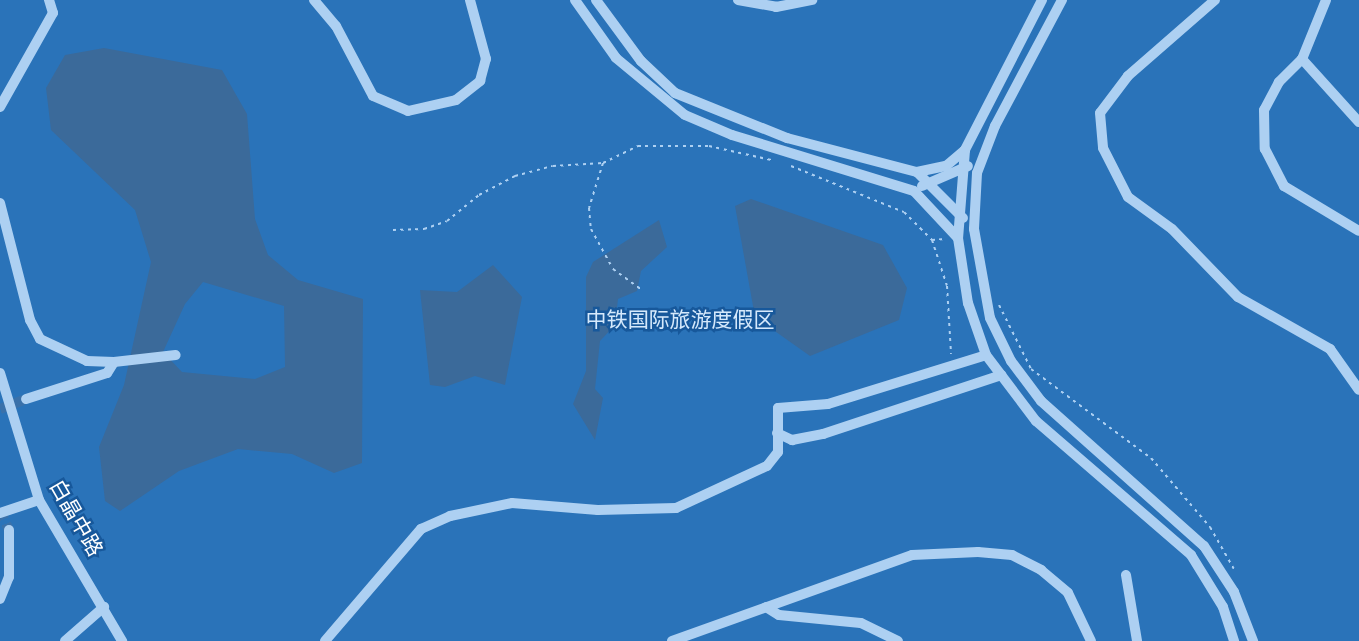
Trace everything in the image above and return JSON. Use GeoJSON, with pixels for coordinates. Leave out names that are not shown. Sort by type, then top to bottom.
{"type":"FeatureCollection","features":[{"type":"Feature","properties":{"kind":"street"},"geometry":{"type":"LineString","coordinates":[[0,107],[53,13],[49,0]]}},
{"type":"Feature","properties":{"kind":"street"},"geometry":{"type":"LineString","coordinates":[[314,0],[336,26],[373,96],[408,111],[456,100],[480,81],[486,59],[470,0]]}},
{"type":"Feature","properties":{"kind":"street"},"geometry":{"type":"LineString","coordinates":[[575,0],[616,58],[685,115],[732,135],[914,190],[958,238]]}},
{"type":"Feature","properties":{"kind":"street"},"geometry":{"type":"LineString","coordinates":[[596,0],[641,61],[675,93],[787,138],[917,172],[946,166],[965,150],[1042,0]]}},
{"type":"Feature","properties":{"kind":"street"},"geometry":{"type":"LineString","coordinates":[[738,0],[776,7],[812,0]]}},
{"type":"Feature","properties":{"kind":"street"},"geometry":{"type":"LineString","coordinates":[[1062,0],[980,159],[974,229],[990,318],[1011,361],[1041,400],[1204,546],[1234,592],[1253,641]]}},
{"type":"Feature","properties":{"kind":"street"},"geometry":{"type":"LineString","coordinates":[[1215,0],[1128,76],[1100,113],[1103,148],[1128,197],[1173,229],[1238,297],[1330,349],[1359,390]]}},
{"type":"Feature","properties":{"kind":"street"},"geometry":{"type":"LineString","coordinates":[[1326,0],[1302,59],[1279,82],[1264,110],[1265,149],[1284,186],[1359,231]]}},
{"type":"Feature","properties":{"kind":"street"},"geometry":{"type":"LineString","coordinates":[[1302,59],[1359,122]]}},
{"type":"Feature","properties":{"kind":"street"},"geometry":{"type":"LineString","coordinates":[[965,150],[958,238],[968,303],[986,355],[1036,421],[1191,555],[1223,607],[1234,641]]}},
{"type":"Feature","properties":{"kind":"street"},"geometry":{"type":"LineString","coordinates":[[914,190],[980,159]]}},
{"type":"Feature","properties":{"kind":"street"},"geometry":{"type":"LineString","coordinates":[[917,172],[974,229]]}},
{"type":"Feature","properties":{"kind":"street"},"geometry":{"type":"LineString","coordinates":[[0,202],[30,320],[39,339],[87,361],[114,362],[176,355]]}},
{"type":"Feature","properties":{"kind":"street"},"geometry":{"type":"LineString","coordinates":[[325,641],[421,529],[450,516],[512,503],[598,510],[675,508],[767,466],[778,452],[778,408],[828,404],[952,363],[986,355]]}},
{"type":"Feature","properties":{"kind":"street"},"geometry":{"type":"LineString","coordinates":[[26,399],[107,373],[114,362]]}},
{"type":"Feature","properties":{"kind":"street","name":"白晶中路"},"geometry":{"type":"LineString","coordinates":[[0,373],[39,500],[121,638]]}},
{"type":"Feature","properties":{"kind":"street"},"geometry":{"type":"LineString","coordinates":[[777,433],[792,440],[823,434],[1000,375]]}},
{"type":"Feature","properties":{"kind":"street"},"geometry":{"type":"LineString","coordinates":[[0,513],[39,500]]}},
{"type":"Feature","properties":{"kind":"street"},"geometry":{"type":"LineString","coordinates":[[0,599],[9,577],[9,530]]}},
{"type":"Feature","properties":{"kind":"street"},"geometry":{"type":"LineString","coordinates":[[672,641],[912,555],[978,552],[1012,555],[1041,570],[1068,593],[1092,641]]}},
{"type":"Feature","properties":{"kind":"street"},"geometry":{"type":"LineString","coordinates":[[1126,575],[1137,641]]}},
{"type":"Feature","properties":{"kind":"street"},"geometry":{"type":"LineString","coordinates":[[65,641],[104,607]]}},
{"type":"Feature","properties":{"kind":"street"},"geometry":{"type":"LineString","coordinates":[[766,607],[779,615],[861,623],[898,641]]}},
{"type":"Feature","properties":{"kind":"street"},"geometry":{"type":"LineString","coordinates":[[107,641],[121,638]]}},
{"type":"Feature","properties":{"kind":"path"},"geometry":{"type":"LineString","coordinates":[[393,230],[423,229],[447,221],[479,195],[515,176],[553,166],[603,163],[638,146],[709,146],[779,162],[904,212],[932,240],[947,286],[952,363]]}},
{"type":"Feature","properties":{"kind":"path"},"geometry":{"type":"LineString","coordinates":[[603,163],[589,208],[591,229],[613,269],[642,290]]}},
{"type":"Feature","properties":{"kind":"path"},"geometry":{"type":"LineString","coordinates":[[932,240],[958,238]]}},
{"type":"Feature","properties":{"kind":"path"},"geometry":{"type":"LineString","coordinates":[[998,303],[1031,369],[1151,458],[1210,527],[1236,573]]}},
{"type":"Feature","properties":{"kind":"green space","name":"中铁国际旅游度假区"},"geometry":{"type":"Polygon","coordinates":[[[0,0],[1359,0],[1359,641],[0,641],[0,0]]]}},
{"type":"Feature","properties":{"kind":"shaded area"},"geometry":{"type":"Polygon","coordinates":[[[104,48],[222,70],[247,114],[255,219],[268,255],[298,280],[363,299],[362,463],[334,473],[292,454],[238,449],[179,471],[120,511],[105,501],[99,447],[124,385],[151,262],[135,210],[51,130],[46,88],[65,55],[104,48]],[[203,282],[185,304],[163,352],[182,372],[255,379],[285,367],[284,306],[203,282]]]}},
{"type":"Feature","properties":{"kind":"shaded area"},"geometry":{"type":"Polygon","coordinates":[[[751,199],[883,245],[907,288],[899,320],[810,356],[755,317],[735,206],[751,199]]]}},
{"type":"Feature","properties":{"kind":"shaded area"},"geometry":{"type":"Polygon","coordinates":[[[659,220],[667,247],[641,271],[637,291],[618,299],[615,325],[600,341],[595,389],[603,398],[595,440],[573,404],[586,371],[586,277],[593,262],[659,220]]]}},
{"type":"Feature","properties":{"kind":"shaded area"},"geometry":{"type":"Polygon","coordinates":[[[493,265],[522,297],[505,385],[475,376],[445,387],[430,385],[420,290],[457,292],[493,265]]]}},
{"type":"Feature","properties":{"kind":"tunnel"},"geometry":{"type":"LineString","coordinates":[[0,409],[26,399]]}},
{"type":"Feature","properties":{"kind":"tunnel"},"geometry":{"type":"LineString","coordinates":[[0,510],[9,530]]}}]}
